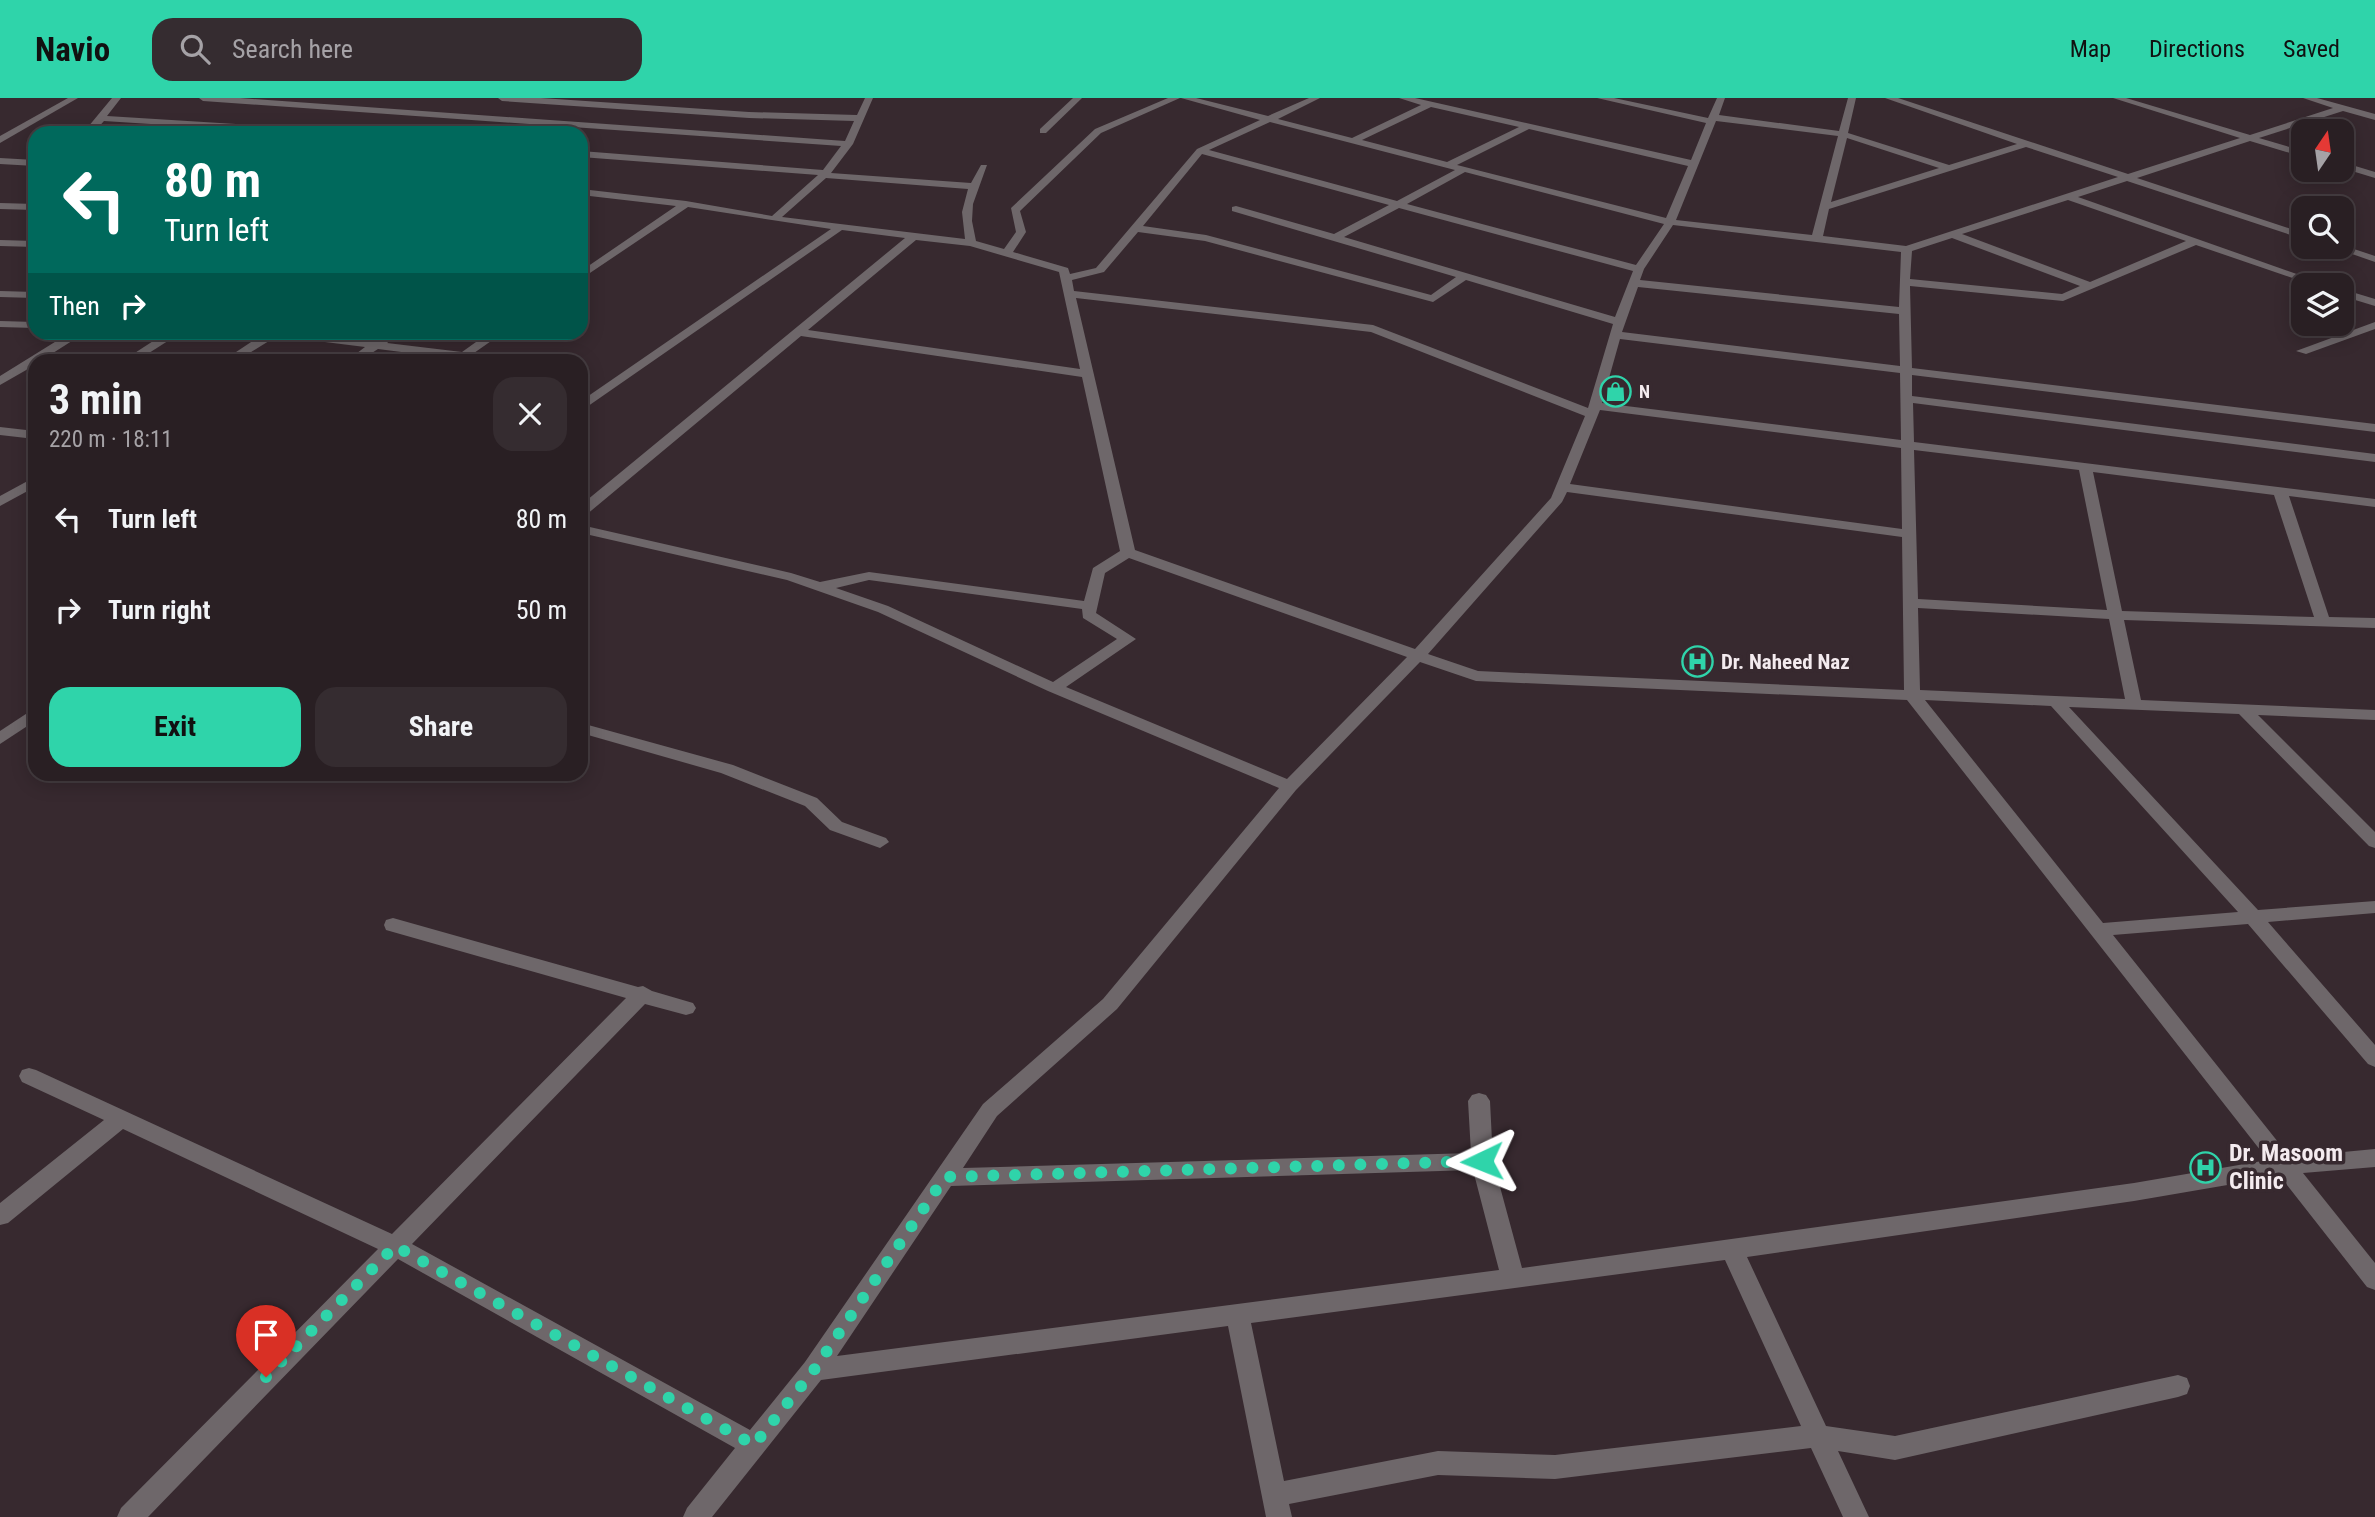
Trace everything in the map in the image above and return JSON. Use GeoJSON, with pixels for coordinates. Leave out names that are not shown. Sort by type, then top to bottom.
{"type":"FeatureCollection","features":[{"type":"Feature","properties":{"kind":"street"},"geometry":{"type":"LineString","coordinates":[[0,140],[74,98]]}},
{"type":"Feature","properties":{"kind":"street"},"geometry":{"type":"LineString","coordinates":[[97,126],[102,122],[105,108],[117,98]]}},
{"type":"Feature","properties":{"kind":"street"},"geometry":{"type":"LineString","coordinates":[[203,98],[572,126]]}},
{"type":"Feature","properties":{"kind":"street"},"geometry":{"type":"LineString","coordinates":[[341,117],[370,98]]}},
{"type":"Feature","properties":{"kind":"street"},"geometry":{"type":"LineString","coordinates":[[502,98],[749,115],[858,118]]}},
{"type":"Feature","properties":{"kind":"street"},"geometry":{"type":"LineString","coordinates":[[774,219],[825,174],[848,144],[869,98]]}},
{"type":"Feature","properties":{"kind":"street"},"geometry":{"type":"LineString","coordinates":[[1043,131],[1078,98]]}},
{"type":"Feature","properties":{"kind":"street"},"geometry":{"type":"LineString","coordinates":[[1007,253],[1021,232],[1015,210],[1098,131],[1176,98]]}},
{"type":"Feature","properties":{"kind":"street"},"geometry":{"type":"LineString","coordinates":[[1185,98],[1670,222],[1907,249],[2130,179],[2342,108]]}},
{"type":"Feature","properties":{"kind":"street"},"geometry":{"type":"LineString","coordinates":[[1066,278],[1100,270],[1200,151],[1316,98]]}},
{"type":"Feature","properties":{"kind":"street"},"geometry":{"type":"LineString","coordinates":[[1404,98],[1694,164]]}},
{"type":"Feature","properties":{"kind":"street"},"geometry":{"type":"LineString","coordinates":[[1601,98],[1713,119],[1843,134],[1948,168]]}},
{"type":"Feature","properties":{"kind":"street"},"geometry":{"type":"LineString","coordinates":[[696,1517],[814,1370],[990,1110],[1110,1004],[1290,786],[1418,656],[1557,499],[1593,410],[1636,276],[1670,222],[1721,98]]}},
{"type":"Feature","properties":{"kind":"street"},"geometry":{"type":"LineString","coordinates":[[1816,239],[1852,98]]}},
{"type":"Feature","properties":{"kind":"street"},"geometry":{"type":"LineString","coordinates":[[1889,98],[2291,232]]}},
{"type":"Feature","properties":{"kind":"street"},"geometry":{"type":"LineString","coordinates":[[2117,98],[2291,150]]}},
{"type":"Feature","properties":{"kind":"street"},"geometry":{"type":"LineString","coordinates":[[2307,98],[2375,117]]}},
{"type":"Feature","properties":{"kind":"street"},"geometry":{"type":"LineString","coordinates":[[505,126],[543,99]]}},
{"type":"Feature","properties":{"kind":"street"},"geometry":{"type":"LineString","coordinates":[[1353,141],[1430,104]]}},
{"type":"Feature","properties":{"kind":"street"},"geometry":{"type":"LineString","coordinates":[[1457,110],[1468,104]]}},
{"type":"Feature","properties":{"kind":"street"},"geometry":{"type":"LineString","coordinates":[[103,118],[225,126]]}},
{"type":"Feature","properties":{"kind":"street"},"geometry":{"type":"LineString","coordinates":[[1449,165],[1528,126]]}},
{"type":"Feature","properties":{"kind":"street"},"geometry":{"type":"LineString","coordinates":[[588,127],[848,144]]}},
{"type":"Feature","properties":{"kind":"street"},"geometry":{"type":"LineString","coordinates":[[0,133],[28,136]]}},
{"type":"Feature","properties":{"kind":"street"},"geometry":{"type":"LineString","coordinates":[[1826,207],[2026,144]]}},
{"type":"Feature","properties":{"kind":"street"},"geometry":{"type":"LineString","coordinates":[[1200,151],[1398,204],[1636,276],[1905,311]]}},
{"type":"Feature","properties":{"kind":"street"},"geometry":{"type":"LineString","coordinates":[[588,155],[974,186]]}},
{"type":"Feature","properties":{"kind":"street"},"geometry":{"type":"LineString","coordinates":[[0,161],[28,163]]}},
{"type":"Feature","properties":{"kind":"street"},"geometry":{"type":"LineString","coordinates":[[971,243],[965,211],[984,167]]}},
{"type":"Feature","properties":{"kind":"street"},"geometry":{"type":"LineString","coordinates":[[1335,238],[1464,169]]}},
{"type":"Feature","properties":{"kind":"street"},"geometry":{"type":"LineString","coordinates":[[2354,169],[2375,175]]}},
{"type":"Feature","properties":{"kind":"street"},"geometry":{"type":"LineString","coordinates":[[588,193],[686,204],[839,229],[971,243],[1064,270],[1128,553]]}},
{"type":"Feature","properties":{"kind":"street"},"geometry":{"type":"LineString","coordinates":[[588,201],[598,194]]}},
{"type":"Feature","properties":{"kind":"street"},"geometry":{"type":"LineString","coordinates":[[2071,198],[2291,274]]}},
{"type":"Feature","properties":{"kind":"street"},"geometry":{"type":"LineString","coordinates":[[588,271],[686,204]]}},
{"type":"Feature","properties":{"kind":"street"},"geometry":{"type":"LineString","coordinates":[[0,206],[28,207]]}},
{"type":"Feature","properties":{"kind":"street"},"geometry":{"type":"LineString","coordinates":[[1236,209],[1465,276],[1617,329],[1906,372],[2375,428]]}},
{"type":"Feature","properties":{"kind":"street"},"geometry":{"type":"LineString","coordinates":[[1135,228],[1206,238],[1433,299],[1465,276]]}},
{"type":"Feature","properties":{"kind":"street"},"geometry":{"type":"LineString","coordinates":[[588,402],[839,229]]}},
{"type":"Feature","properties":{"kind":"street"},"geometry":{"type":"LineString","coordinates":[[1954,234],[2092,287]]}},
{"type":"Feature","properties":{"kind":"street"},"geometry":{"type":"LineString","coordinates":[[588,506],[913,237]]}},
{"type":"Feature","properties":{"kind":"street"},"geometry":{"type":"LineString","coordinates":[[1904,282],[2063,298],[2196,241]]}},
{"type":"Feature","properties":{"kind":"street"},"geometry":{"type":"LineString","coordinates":[[0,243],[28,244]]}},
{"type":"Feature","properties":{"kind":"street"},"geometry":{"type":"LineString","coordinates":[[1907,249],[1904,282],[1912,695],[2375,1280]]}},
{"type":"Feature","properties":{"kind":"street"},"geometry":{"type":"LineString","coordinates":[[2354,252],[2375,259]]}},
{"type":"Feature","properties":{"kind":"street"},"geometry":{"type":"LineString","coordinates":[[0,294],[28,295]]}},
{"type":"Feature","properties":{"kind":"street"},"geometry":{"type":"LineString","coordinates":[[1069,294],[1373,329],[1593,410],[1907,445],[2375,503]]}},
{"type":"Feature","properties":{"kind":"street"},"geometry":{"type":"LineString","coordinates":[[2354,296],[2375,303]]}},
{"type":"Feature","properties":{"kind":"street"},"geometry":{"type":"LineString","coordinates":[[0,324],[28,325]]}},
{"type":"Feature","properties":{"kind":"street"},"geometry":{"type":"LineString","coordinates":[[2302,351],[2375,325]]}},
{"type":"Feature","properties":{"kind":"street"},"geometry":{"type":"LineString","coordinates":[[798,332],[1087,374]]}},
{"type":"Feature","properties":{"kind":"street"},"geometry":{"type":"LineString","coordinates":[[44,354],[67,340]]}},
{"type":"Feature","properties":{"kind":"street"},"geometry":{"type":"LineString","coordinates":[[140,354],[163,340]]}},
{"type":"Feature","properties":{"kind":"street"},"geometry":{"type":"LineString","coordinates":[[240,354],[263,340]]}},
{"type":"Feature","properties":{"kind":"street"},"geometry":{"type":"LineString","coordinates":[[324,340],[444,354]]}},
{"type":"Feature","properties":{"kind":"street"},"geometry":{"type":"LineString","coordinates":[[363,354],[384,340]]}},
{"type":"Feature","properties":{"kind":"street"},"geometry":{"type":"LineString","coordinates":[[467,354],[487,340]]}},
{"type":"Feature","properties":{"kind":"street"},"geometry":{"type":"LineString","coordinates":[[0,381],[28,364]]}},
{"type":"Feature","properties":{"kind":"street"},"geometry":{"type":"LineString","coordinates":[[1907,399],[2375,458]]}},
{"type":"Feature","properties":{"kind":"street"},"geometry":{"type":"LineString","coordinates":[[6,432],[28,421]]}},
{"type":"Feature","properties":{"kind":"street"},"geometry":{"type":"LineString","coordinates":[[6,432],[28,434]]}},
{"type":"Feature","properties":{"kind":"street"},"geometry":{"type":"LineString","coordinates":[[2085,467],[2134,705]]}},
{"type":"Feature","properties":{"kind":"street"},"geometry":{"type":"LineString","coordinates":[[0,502],[28,485]]}},
{"type":"Feature","properties":{"kind":"street"},"geometry":{"type":"LineString","coordinates":[[1562,486],[1909,534]]}},
{"type":"Feature","properties":{"kind":"street"},"geometry":{"type":"LineString","coordinates":[[2280,491],[2323,621]]}},
{"type":"Feature","properties":{"kind":"street"},"geometry":{"type":"LineString","coordinates":[[588,531],[791,578],[883,609],[1054,688],[1290,786]]}},
{"type":"Feature","properties":{"kind":"street"},"geometry":{"type":"LineString","coordinates":[[1054,688],[1128,639],[1088,615],[1098,571],[1128,553]]}},
{"type":"Feature","properties":{"kind":"street"},"geometry":{"type":"LineString","coordinates":[[1128,553],[1476,676],[2375,716]]}},
{"type":"Feature","properties":{"kind":"street"},"geometry":{"type":"LineString","coordinates":[[817,587],[869,576],[1090,606]]}},
{"type":"Feature","properties":{"kind":"street"},"geometry":{"type":"LineString","coordinates":[[1910,603],[2116,615],[2375,623]]}},
{"type":"Feature","properties":{"kind":"street"},"geometry":{"type":"LineString","coordinates":[[2056,702],[2253,917],[2375,1059]]}},
{"type":"Feature","properties":{"kind":"street"},"geometry":{"type":"LineString","coordinates":[[2244,710],[2375,842]]}},
{"type":"Feature","properties":{"kind":"street"},"geometry":{"type":"LineString","coordinates":[[0,739],[28,718]]}},
{"type":"Feature","properties":{"kind":"street"},"geometry":{"type":"LineString","coordinates":[[588,730],[727,769],[811,802],[836,826],[880,842]]}},
{"type":"Feature","properties":{"kind":"street"},"geometry":{"type":"LineString","coordinates":[[2098,930],[2375,907]]}},
{"type":"Feature","properties":{"kind":"street"},"geometry":{"type":"LineString","coordinates":[[393,925],[686,1007]]}},
{"type":"Feature","properties":{"kind":"street"},"geometry":{"type":"LineString","coordinates":[[140,1514],[395,1246],[643,993]]}},
{"type":"Feature","properties":{"kind":"street"},"geometry":{"type":"LineString","coordinates":[[29,1076],[395,1246],[754,1445]]}},
{"type":"Feature","properties":{"kind":"street"},"geometry":{"type":"LineString","coordinates":[[1479,1101],[1482,1161],[1513,1278]]}},
{"type":"Feature","properties":{"kind":"street"},"geometry":{"type":"LineString","coordinates":[[0,1216],[122,1118]]}},
{"type":"Feature","properties":{"kind":"street"},"geometry":{"type":"LineString","coordinates":[[814,1370],[1732,1250],[2134,1192],[2285,1166],[2375,1158]]}},
{"type":"Feature","properties":{"kind":"street"},"geometry":{"type":"LineString","coordinates":[[945,1177],[1482,1161]]}},
{"type":"Feature","properties":{"kind":"street"},"geometry":{"type":"LineString","coordinates":[[1732,1250],[1856,1517]]}},
{"type":"Feature","properties":{"kind":"street"},"geometry":{"type":"LineString","coordinates":[[1237,1314],[1276,1506],[1438,1463],[1555,1467],[1818,1436],[1895,1448],[2178,1386]]}},
{"type":"Feature","properties":{"kind":"place","name":"N"},"geometry":{"type":"Point","coordinates":[1616,391]}},
{"type":"Feature","properties":{"kind":"place","name":"Dr. Naheed Naz"},"geometry":{"type":"Point","coordinates":[1698,662]}},
{"type":"Feature","properties":{"kind":"place","name":"Dr. Masoom Clinic"},"geometry":{"type":"Point","coordinates":[2206,1167]}},
{"type":"Feature","properties":{"kind":"route"},"geometry":{"type":"LineString","coordinates":[[266,1377],[395,1246],[754,1445],[814,1370],[945,1177],[1482,1161]]}}]}
